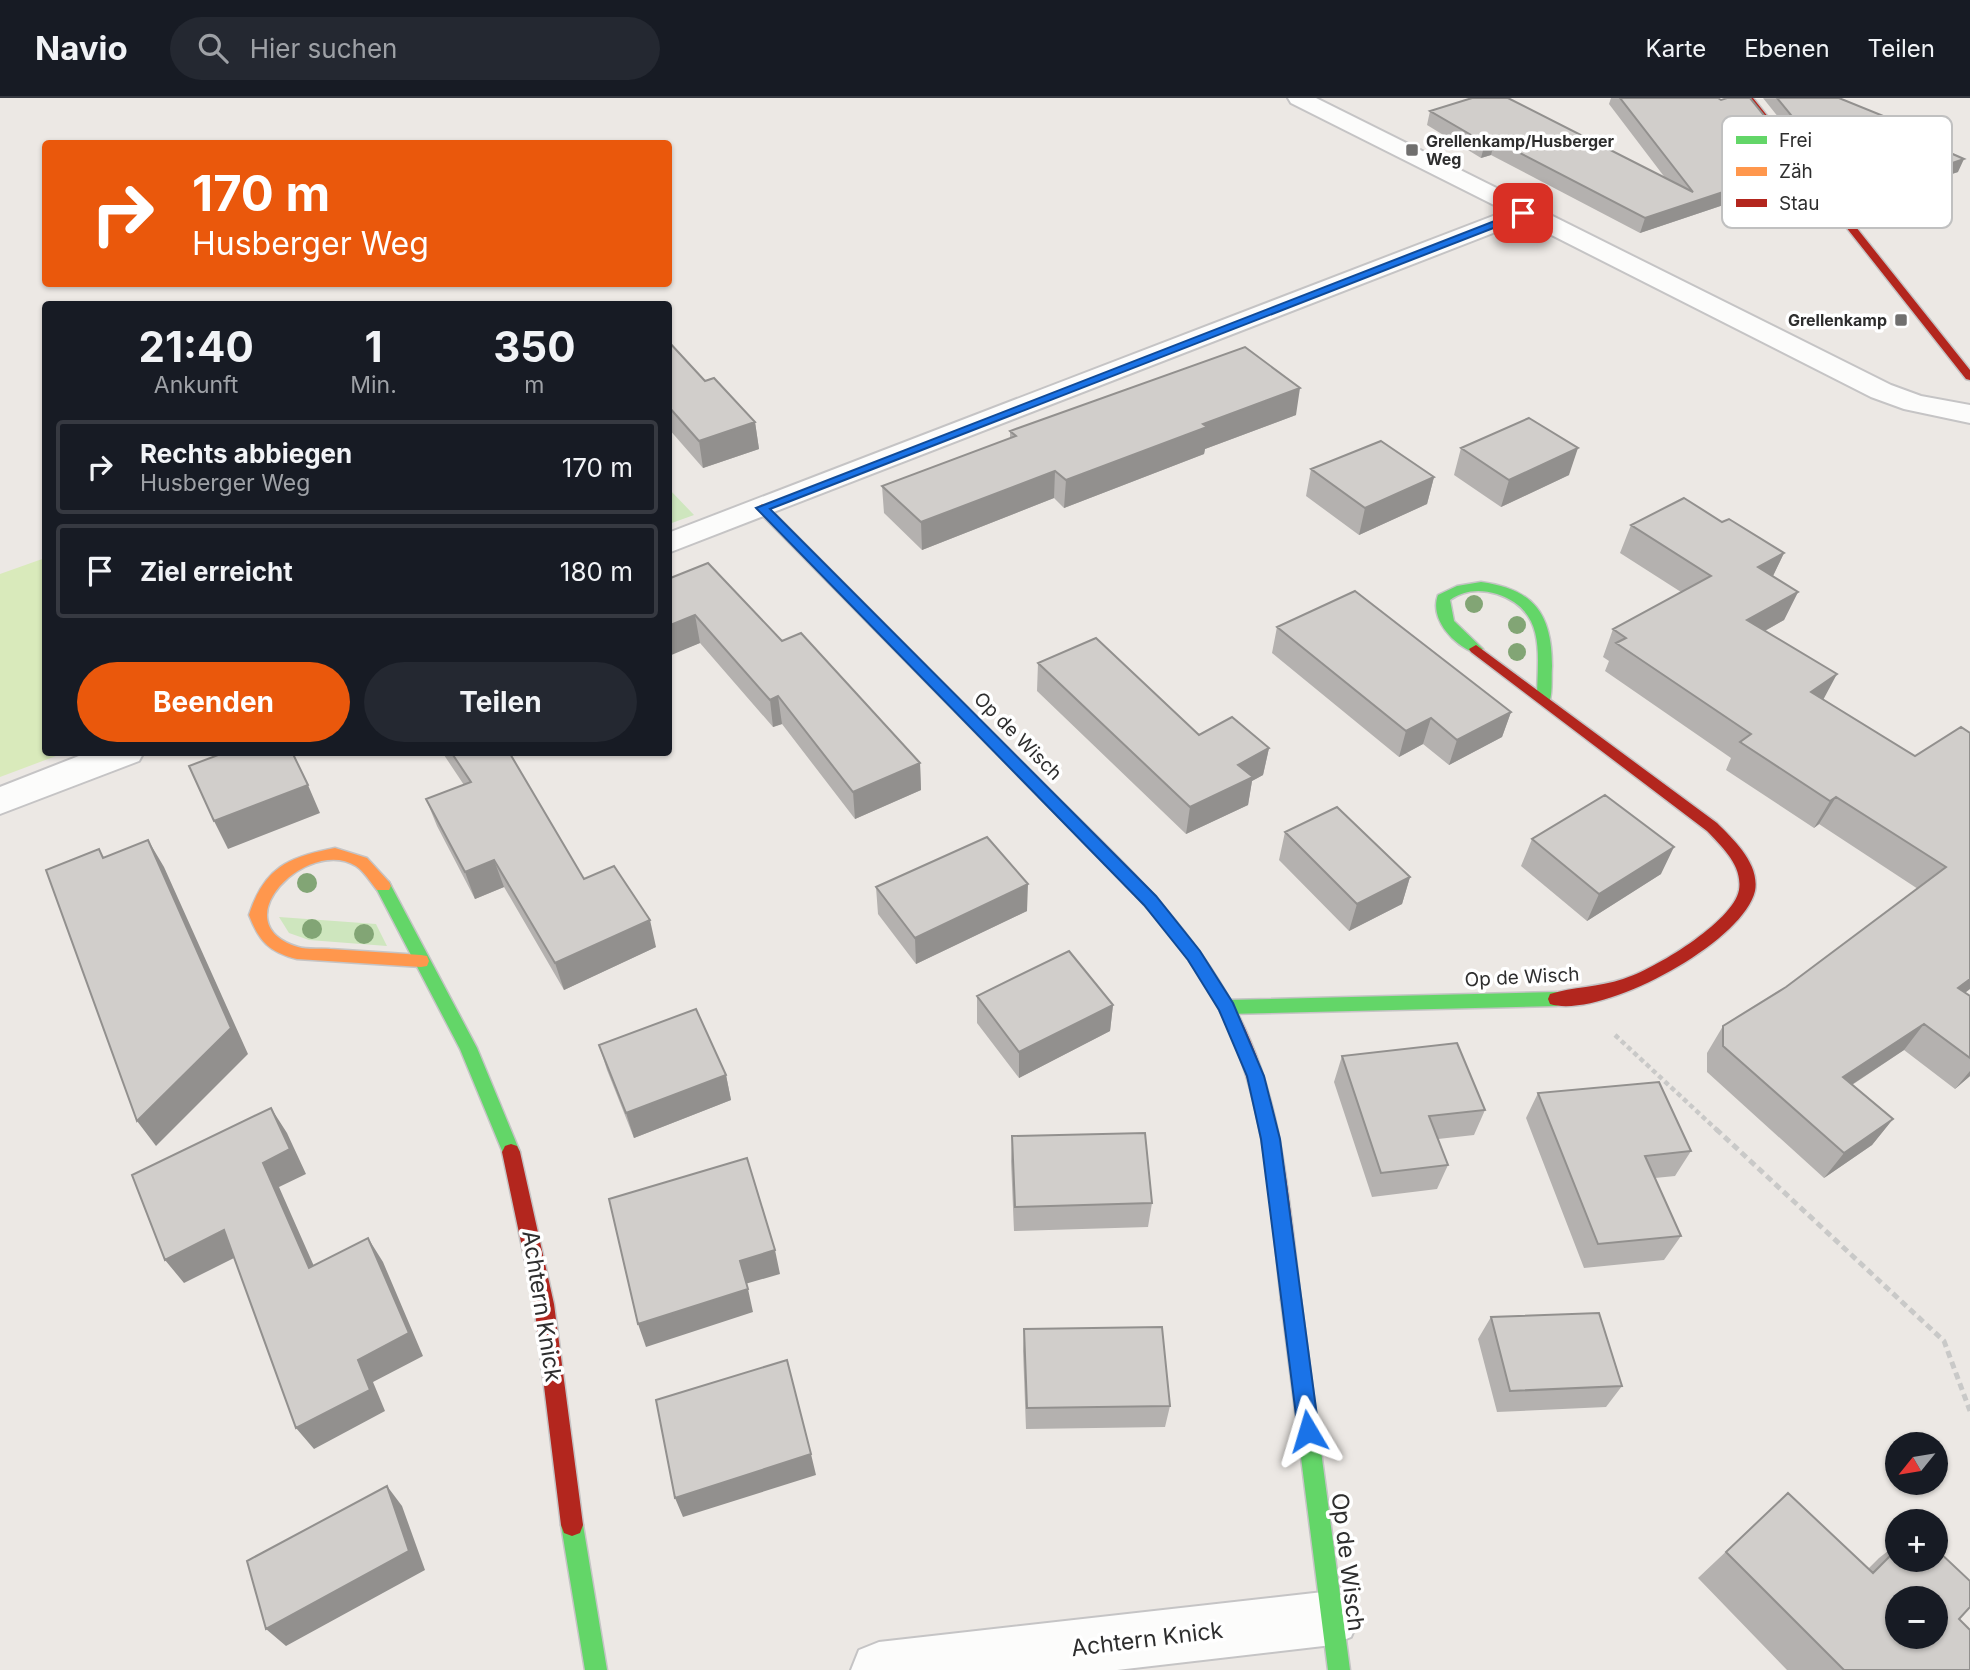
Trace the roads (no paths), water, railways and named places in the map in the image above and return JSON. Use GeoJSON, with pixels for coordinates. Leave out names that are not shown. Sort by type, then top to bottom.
{"type":"FeatureCollection","features":[{"type":"Feature","properties":{"kind":"street"},"geometry":{"type":"LineString","coordinates":[[1299,98],[1881,391],[1914,403],[1970,414]]}},
{"type":"Feature","properties":{"kind":"street"},"geometry":{"type":"LineString","coordinates":[[1748,98],[1762,116]]}},
{"type":"Feature","properties":{"kind":"street"},"geometry":{"type":"LineString","coordinates":[[672,542],[1523,213]]}},
{"type":"Feature","properties":{"kind":"street"},"geometry":{"type":"LineString","coordinates":[[1851,228],[1970,377]]}},
{"type":"Feature","properties":{"kind":"street","name":"Op de Wisch"},"geometry":{"type":"LineString","coordinates":[[762,508],[1150,901],[1194,956],[1227,1007],[1256,1076],[1270,1139],[1339,1670]]}},
{"type":"Feature","properties":{"kind":"street","name":"Op de Wisch"},"geometry":{"type":"LineString","coordinates":[[1227,1007],[1576,998],[1636,982],[1677,959],[1731,919],[1743,905],[1747,889],[1745,869],[1733,849],[1712,827],[1450,629],[1440,615],[1441,603],[1447,594],[1458,587],[1479,584],[1518,595],[1535,609],[1543,626],[1544,700]]}},
{"type":"Feature","properties":{"kind":"street"},"geometry":{"type":"LineString","coordinates":[[0,801],[116,756]]}},
{"type":"Feature","properties":{"kind":"street","name":"Achtern Knick"},"geometry":{"type":"LineString","coordinates":[[421,961],[293,952],[274,945],[260,933],[255,915],[260,897],[271,880],[308,858],[333,854],[356,858],[372,868],[421,961],[490,1093],[520,1182],[543,1295],[584,1613],[596,1670]]}},
{"type":"Feature","properties":{"kind":"street","name":"Achtern Knick"},"geometry":{"type":"LineString","coordinates":[[879,1670],[1332,1618]]}},
{"type":"Feature","properties":{"kind":"place","name":"Grellenkamp/Husberger Weg"},"geometry":{"type":"Point","coordinates":[1412,150]}},
{"type":"Feature","properties":{"kind":"place","name":"Grellenkamp"},"geometry":{"type":"Point","coordinates":[1901,320]}}]}
